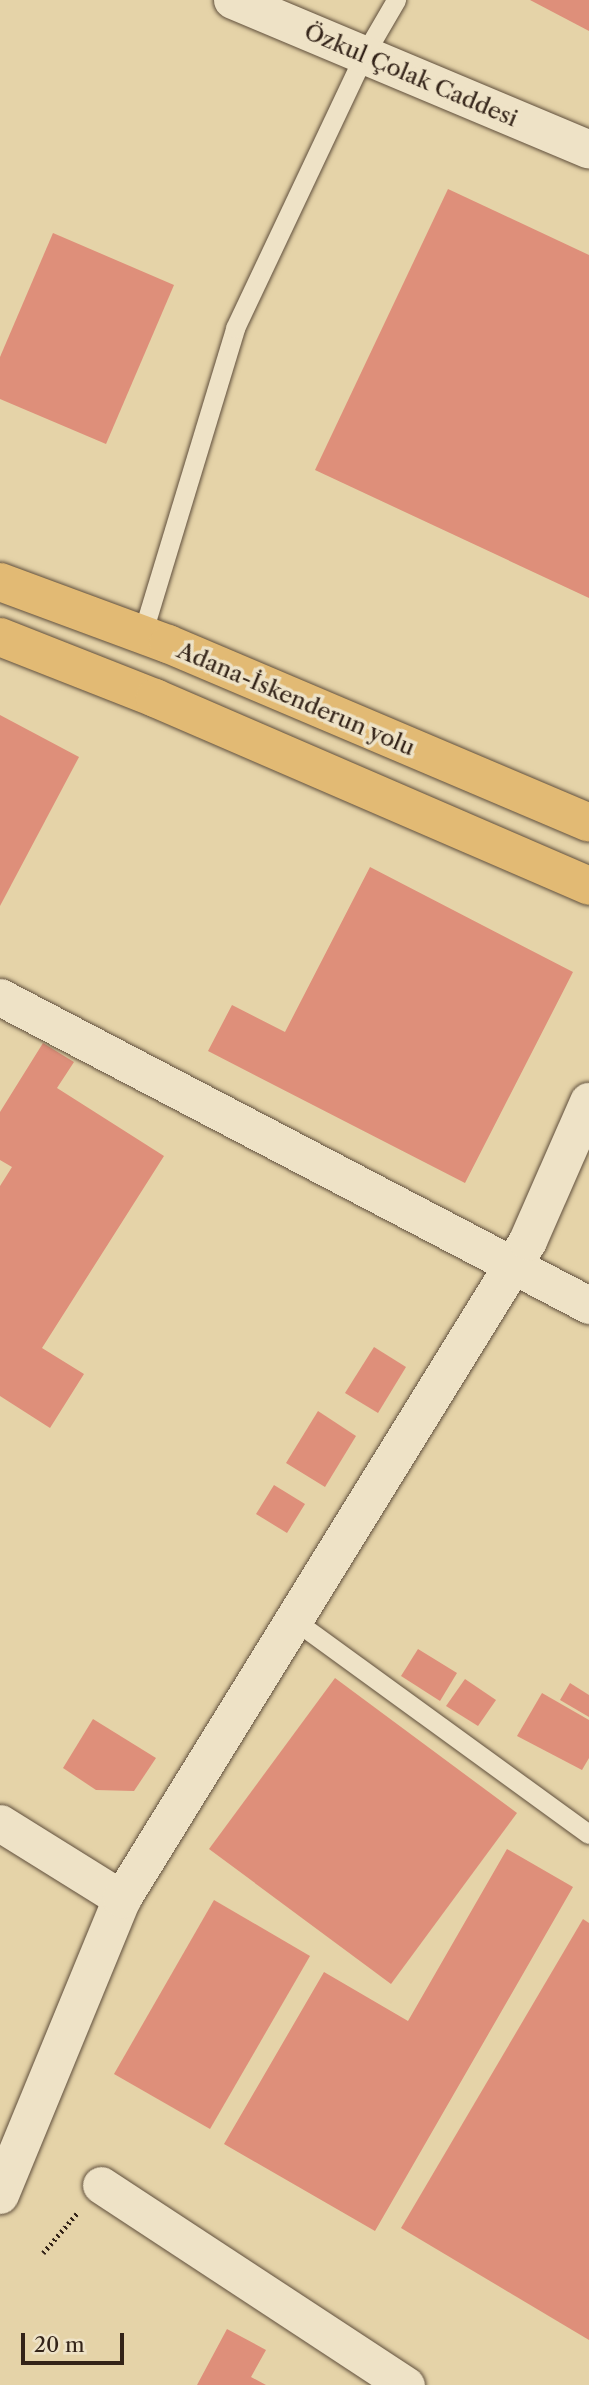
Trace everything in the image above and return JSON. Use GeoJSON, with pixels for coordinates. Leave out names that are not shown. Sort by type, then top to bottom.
{"type":"FeatureCollection","features":[{"type":"Feature","properties":{"kind":"highway","name":"Adana-İskenderun yolu"},"geometry":{"type":"LineString","coordinates":[[0,582],[142,635],[589,823]]}},
{"type":"Feature","properties":{"kind":"highway"},"geometry":{"type":"LineString","coordinates":[[0,637],[155,698],[589,886]]}},
{"type":"Feature","properties":{"kind":"street","name":"Özkul Çolak Caddesi"},"geometry":{"type":"LineString","coordinates":[[233,0],[589,150]]}},
{"type":"Feature","properties":{"kind":"street"},"geometry":{"type":"LineString","coordinates":[[0,997],[589,1305]]}},
{"type":"Feature","properties":{"kind":"street"},"geometry":{"type":"LineString","coordinates":[[0,2194],[122,1899],[513,1265],[589,1102]]}},
{"type":"Feature","properties":{"kind":"street"},"geometry":{"type":"LineString","coordinates":[[0,1823],[122,1899]]}},
{"type":"Feature","properties":{"kind":"street"},"geometry":{"type":"LineString","coordinates":[[101,2185],[406,2385]]}},
{"type":"Feature","properties":{"kind":"lane"},"geometry":{"type":"LineString","coordinates":[[142,635],[235,328],[364,55],[396,0]]}},
{"type":"Feature","properties":{"kind":"lane"},"geometry":{"type":"LineString","coordinates":[[294,1620],[589,1834]]}},
{"type":"Feature","properties":{"kind":"path"},"geometry":{"type":"LineString","coordinates":[[43,2253],[101,2185]]}},
{"type":"Feature","properties":{"kind":"building"},"geometry":{"type":"Polygon","coordinates":[[[530,0],[589,0],[589,31],[530,0]]]}},
{"type":"Feature","properties":{"kind":"building"},"geometry":{"type":"Polygon","coordinates":[[[448,189],[589,255],[589,598],[315,470],[448,189]]]}},
{"type":"Feature","properties":{"kind":"building"},"geometry":{"type":"Polygon","coordinates":[[[53,233],[174,285],[106,444],[0,399],[0,357],[53,233]]]}},
{"type":"Feature","properties":{"kind":"building"},"geometry":{"type":"Polygon","coordinates":[[[0,715],[79,757],[0,906],[0,715]]]}},
{"type":"Feature","properties":{"kind":"building"},"geometry":{"type":"Polygon","coordinates":[[[370,867],[573,972],[465,1183],[208,1051],[232,1005],[285,1032],[370,867]]]}},
{"type":"Feature","properties":{"kind":"building"},"geometry":{"type":"Polygon","coordinates":[[[43,1043],[74,1062],[57,1088],[164,1156],[42,1348],[84,1374],[50,1428],[0,1396],[0,1186],[12,1167],[0,1160],[0,1112],[43,1043]]]}},
{"type":"Feature","properties":{"kind":"building"},"geometry":{"type":"Polygon","coordinates":[[[374,1347],[406,1367],[378,1413],[345,1393],[374,1347]]]}},
{"type":"Feature","properties":{"kind":"building"},"geometry":{"type":"Polygon","coordinates":[[[318,1411],[356,1436],[325,1487],[286,1463],[318,1411]]]}},
{"type":"Feature","properties":{"kind":"building"},"geometry":{"type":"Polygon","coordinates":[[[274,1485],[305,1504],[287,1533],[256,1514],[274,1485]]]}},
{"type":"Feature","properties":{"kind":"building"},"geometry":{"type":"Polygon","coordinates":[[[418,1649],[457,1673],[440,1701],[401,1676],[418,1649]]]}},
{"type":"Feature","properties":{"kind":"building"},"geometry":{"type":"Polygon","coordinates":[[[335,1678],[517,1813],[391,1984],[209,1849],[335,1678]]]}},
{"type":"Feature","properties":{"kind":"building"},"geometry":{"type":"Polygon","coordinates":[[[465,1679],[496,1700],[478,1726],[446,1706],[465,1679]]]}},
{"type":"Feature","properties":{"kind":"building"},"geometry":{"type":"Polygon","coordinates":[[[570,1683],[589,1695],[589,1717],[560,1700],[570,1683]]]}},
{"type":"Feature","properties":{"kind":"building"},"geometry":{"type":"Polygon","coordinates":[[[542,1693],[589,1720],[589,1758],[582,1770],[517,1736],[542,1693]]]}},
{"type":"Feature","properties":{"kind":"building"},"geometry":{"type":"Polygon","coordinates":[[[93,1719],[156,1758],[134,1791],[96,1790],[63,1768],[93,1719]]]}},
{"type":"Feature","properties":{"kind":"building"},"geometry":{"type":"Polygon","coordinates":[[[507,1849],[573,1887],[375,2231],[224,2144],[324,1972],[408,2021],[507,1849]]]}},
{"type":"Feature","properties":{"kind":"building"},"geometry":{"type":"Polygon","coordinates":[[[214,1900],[310,1956],[210,2129],[114,2074],[214,1900]]]}},
{"type":"Feature","properties":{"kind":"building"},"geometry":{"type":"Polygon","coordinates":[[[583,1919],[589,1923],[589,2340],[401,2228],[583,1919]]]}},
{"type":"Feature","properties":{"kind":"building"},"geometry":{"type":"Polygon","coordinates":[[[227,2329],[266,2350],[251,2377],[266,2385],[197,2385],[227,2329]]]}}]}
